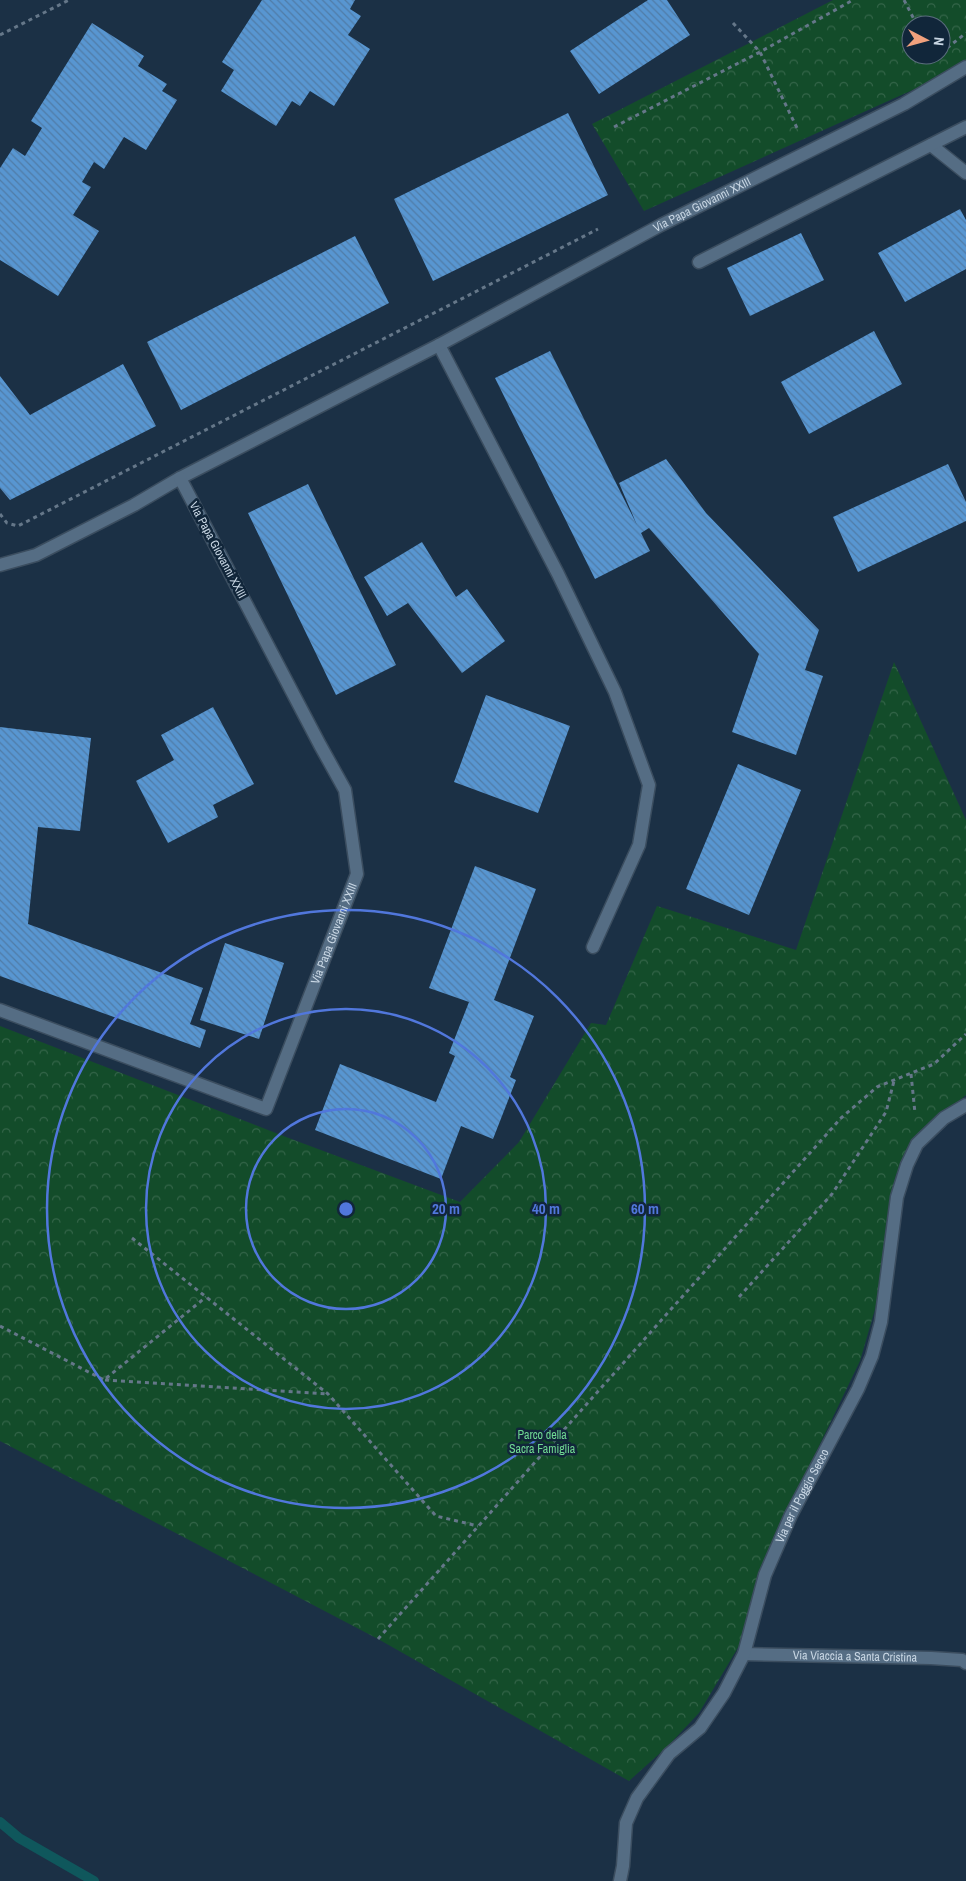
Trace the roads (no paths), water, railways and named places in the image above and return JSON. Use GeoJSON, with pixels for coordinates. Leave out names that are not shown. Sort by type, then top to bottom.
{"type":"FeatureCollection","features":[{"type":"Feature","properties":{"kind":"street","name":"Via Papa Giovanni XXIII"},"geometry":{"type":"LineString","coordinates":[[0,565],[36,555],[134,505],[180,478],[439,345],[661,225],[904,104],[966,68]]}},
{"type":"Feature","properties":{"kind":"street"},"geometry":{"type":"LineString","coordinates":[[698,262],[966,127]]}},
{"type":"Feature","properties":{"kind":"street"},"geometry":{"type":"LineString","coordinates":[[931,145],[966,173]]}},
{"type":"Feature","properties":{"kind":"street"},"geometry":{"type":"LineString","coordinates":[[439,345],[558,574],[615,692],[649,785],[639,845],[593,947]]}},
{"type":"Feature","properties":{"kind":"street","name":"Via Papa Giovanni XXIII"},"geometry":{"type":"LineString","coordinates":[[0,1010],[266,1109],[357,874],[345,790],[180,478]]}},
{"type":"Feature","properties":{"kind":"street","name":"Via per il Poggio Secco"},"geometry":{"type":"LineString","coordinates":[[620,1881],[626,1823],[637,1798],[669,1754],[700,1728],[724,1693],[744,1654],[765,1575],[792,1516],[858,1389],[872,1356],[881,1322],[897,1197],[917,1144],[944,1118],[966,1105]]}},
{"type":"Feature","properties":{"kind":"street","name":"Via Viaccia a Santa Cristina"},"geometry":{"type":"LineString","coordinates":[[744,1654],[931,1658],[962,1660],[966,1663]]}},
{"type":"Feature","properties":{"kind":"waterway"},"geometry":{"type":"LineString","coordinates":[[0,1822],[19,1838],[94,1881]]}},
{"type":"Feature","properties":{"kind":"park label","name":"Parco della Sacra Famiglia"},"geometry":{"type":"Point","coordinates":[542,1442]}}]}
